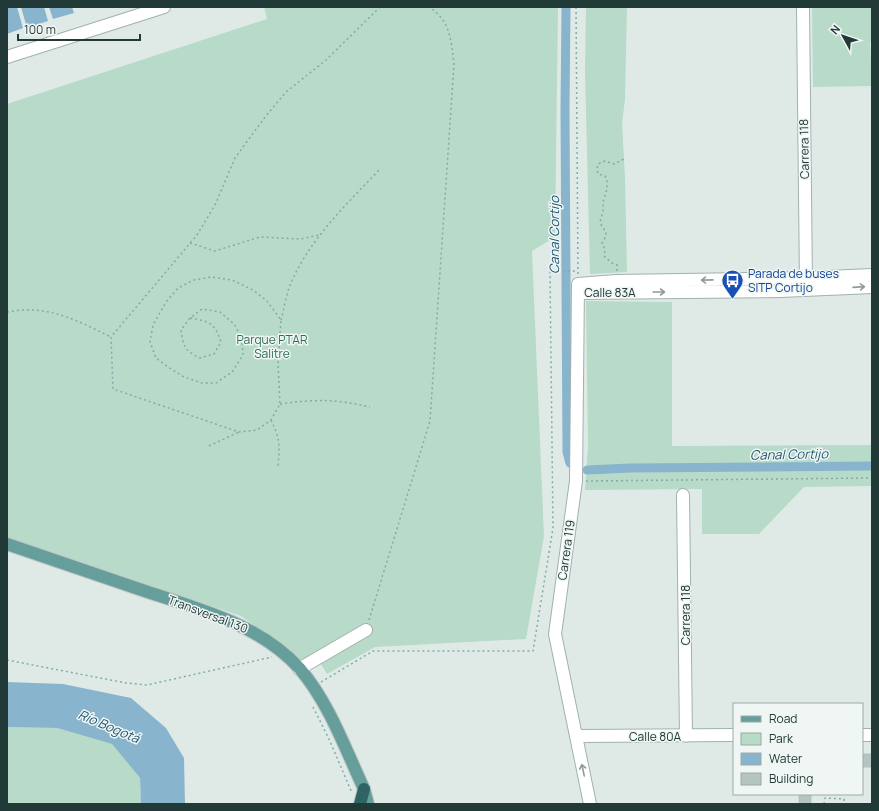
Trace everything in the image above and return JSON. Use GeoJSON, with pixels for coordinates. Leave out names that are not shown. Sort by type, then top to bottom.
{"type":"FeatureCollection","features":[{"type":"Feature","properties":{"kind":"highway"},"geometry":{"type":"LineString","coordinates":[[358,791],[360,804]]}},
{"type":"Feature","properties":{"kind":"main road","name":"Transversal 130"},"geometry":{"type":"LineString","coordinates":[[7,544],[212,613],[247,628],[263,638],[278,649],[299,669],[313,687],[327,711],[358,791],[368,804]]}},
{"type":"Feature","properties":{"kind":"street"},"geometry":{"type":"LineString","coordinates":[[7,57],[164,7]]}},
{"type":"Feature","properties":{"kind":"street","name":"Carrera 118"},"geometry":{"type":"LineString","coordinates":[[804,7],[806,290]]}},
{"type":"Feature","properties":{"kind":"street","name":"Calle 83A"},"geometry":{"type":"LineString","coordinates":[[872,275],[806,278],[616,281],[578,284],[578,293],[806,290],[872,286]]}},
{"type":"Feature","properties":{"kind":"street","name":"Carrera 119"},"geometry":{"type":"LineString","coordinates":[[578,293],[576,481],[555,634],[590,804]]}},
{"type":"Feature","properties":{"kind":"street","name":"Carrera 118"},"geometry":{"type":"LineString","coordinates":[[683,495],[686,736]]}},
{"type":"Feature","properties":{"kind":"street"},"geometry":{"type":"LineString","coordinates":[[299,669],[366,630]]}},
{"type":"Feature","properties":{"kind":"street","name":"Calle 80A"},"geometry":{"type":"LineString","coordinates":[[576,736],[733,735]]}},
{"type":"Feature","properties":{"kind":"path"},"geometry":{"type":"LineString","coordinates":[[239,432],[113,389],[111,337],[197,235],[215,205],[235,158],[265,117],[286,92],[326,60],[380,7]]}},
{"type":"Feature","properties":{"kind":"path"},"geometry":{"type":"LineString","coordinates":[[366,630],[430,421],[454,64],[450,35],[443,19],[429,7]]}},
{"type":"Feature","properties":{"kind":"path"},"geometry":{"type":"LineString","coordinates":[[313,687],[373,651],[533,650],[553,528],[550,271],[578,271],[576,7]]}},
{"type":"Feature","properties":{"kind":"path"},"geometry":{"type":"LineString","coordinates":[[616,281],[617,266],[604,256],[605,250],[602,243],[606,237],[606,232],[600,222],[603,211],[603,202],[607,189],[607,179],[605,176],[598,174],[597,170],[598,164],[605,161],[614,164],[624,159]]}},
{"type":"Feature","properties":{"kind":"path"},"geometry":{"type":"LineString","coordinates":[[209,446],[239,432],[257,430],[271,420],[280,404],[278,362],[281,320],[290,286],[303,258],[319,235],[381,168]]}},
{"type":"Feature","properties":{"kind":"path"},"geometry":{"type":"LineString","coordinates":[[190,243],[215,250],[260,237],[301,239],[319,235]]}},
{"type":"Feature","properties":{"kind":"path"},"geometry":{"type":"LineString","coordinates":[[190,318],[208,322],[217,330],[222,342],[214,354],[200,358],[190,353],[183,344],[181,330],[190,318],[202,309],[220,312],[234,324],[242,338],[243,355],[232,372],[216,383],[202,383],[184,377],[156,358],[150,342],[153,325],[166,302],[178,288],[194,280],[211,277],[232,280],[253,290],[267,301],[281,320]]}},
{"type":"Feature","properties":{"kind":"path"},"geometry":{"type":"LineString","coordinates":[[7,312],[26,310],[52,313],[75,320],[111,337]]}},
{"type":"Feature","properties":{"kind":"path"},"geometry":{"type":"LineString","coordinates":[[280,404],[308,400],[326,400],[346,401],[370,407]]}},
{"type":"Feature","properties":{"kind":"path"},"geometry":{"type":"LineString","coordinates":[[271,420],[276,431],[280,447],[278,466]]}},
{"type":"Feature","properties":{"kind":"path"},"geometry":{"type":"LineString","coordinates":[[576,481],[872,478]]}},
{"type":"Feature","properties":{"kind":"path"},"geometry":{"type":"LineString","coordinates":[[7,660],[147,685],[273,657],[268,653]]}},
{"type":"Feature","properties":{"kind":"path"},"geometry":{"type":"LineString","coordinates":[[312,705],[358,791]]}},
{"type":"Feature","properties":{"kind":"path"},"geometry":{"type":"LineString","coordinates":[[824,804],[824,798],[844,798],[844,804]]}},
{"type":"Feature","properties":{"kind":"green space","name":"Parque PTAR Salitre"},"geometry":{"type":"Polygon","coordinates":[[[264,7],[558,7],[555,237],[532,251],[544,536],[526,639],[375,647],[327,674],[315,654],[300,661],[275,640],[241,616],[7,537],[7,104],[267,19],[264,7]]]}},
{"type":"Feature","properties":{"kind":"green space"},"geometry":{"type":"Polygon","coordinates":[[[586,7],[627,7],[625,99],[622,124],[625,177],[627,272],[590,274],[585,70],[586,7]]]}},
{"type":"Feature","properties":{"kind":"green space"},"geometry":{"type":"Polygon","coordinates":[[[812,7],[872,7],[872,42],[870,42],[872,86],[813,87],[812,7]]]}},
{"type":"Feature","properties":{"kind":"green space"},"geometry":{"type":"Polygon","coordinates":[[[586,301],[672,302],[672,446],[872,445],[872,486],[804,487],[759,534],[702,534],[702,489],[585,490],[588,446],[586,301]]]}},
{"type":"Feature","properties":{"kind":"green space"},"geometry":{"type":"Polygon","coordinates":[[[7,727],[57,728],[112,744],[140,778],[141,804],[7,804],[7,727]]]}},
{"type":"Feature","properties":{"kind":"water"},"geometry":{"type":"Polygon","coordinates":[[[7,7],[17,7],[23,28],[7,34],[7,7]]]}},
{"type":"Feature","properties":{"kind":"water"},"geometry":{"type":"Polygon","coordinates":[[[21,7],[44,7],[48,21],[27,28],[21,7]]]}},
{"type":"Feature","properties":{"kind":"water"},"geometry":{"type":"Polygon","coordinates":[[[49,7],[72,7],[74,13],[53,19],[49,7]]]}},
{"type":"Feature","properties":{"kind":"water","name":"Río Bogotá"},"geometry":{"type":"Polygon","coordinates":[[[7,682],[63,684],[131,698],[166,728],[184,758],[185,804],[141,804],[140,778],[112,744],[57,728],[7,727],[7,682]]]}},
{"type":"Feature","properties":{"kind":"building"},"geometry":{"type":"Polygon","coordinates":[[[863,754],[872,754],[872,767],[863,767],[863,754]]]}},
{"type":"Feature","properties":{"kind":"building"},"geometry":{"type":"Polygon","coordinates":[[[799,795],[811,795],[811,804],[799,804],[799,795]]]}},
{"type":"Feature","properties":{"kind":"waterway","name":"Canal Cortijo"},"geometry":{"type":"LineString","coordinates":[[566,7],[565,110],[567,452],[570,463]]}},
{"type":"Feature","properties":{"kind":"waterway","name":"Canal Cortijo"},"geometry":{"type":"LineString","coordinates":[[587,470],[630,468],[872,466]]}},
{"type":"Feature","properties":{"kind":"place","name":"Parada de buses SITP Cortijo"},"geometry":{"type":"Point","coordinates":[732,300]}}]}
